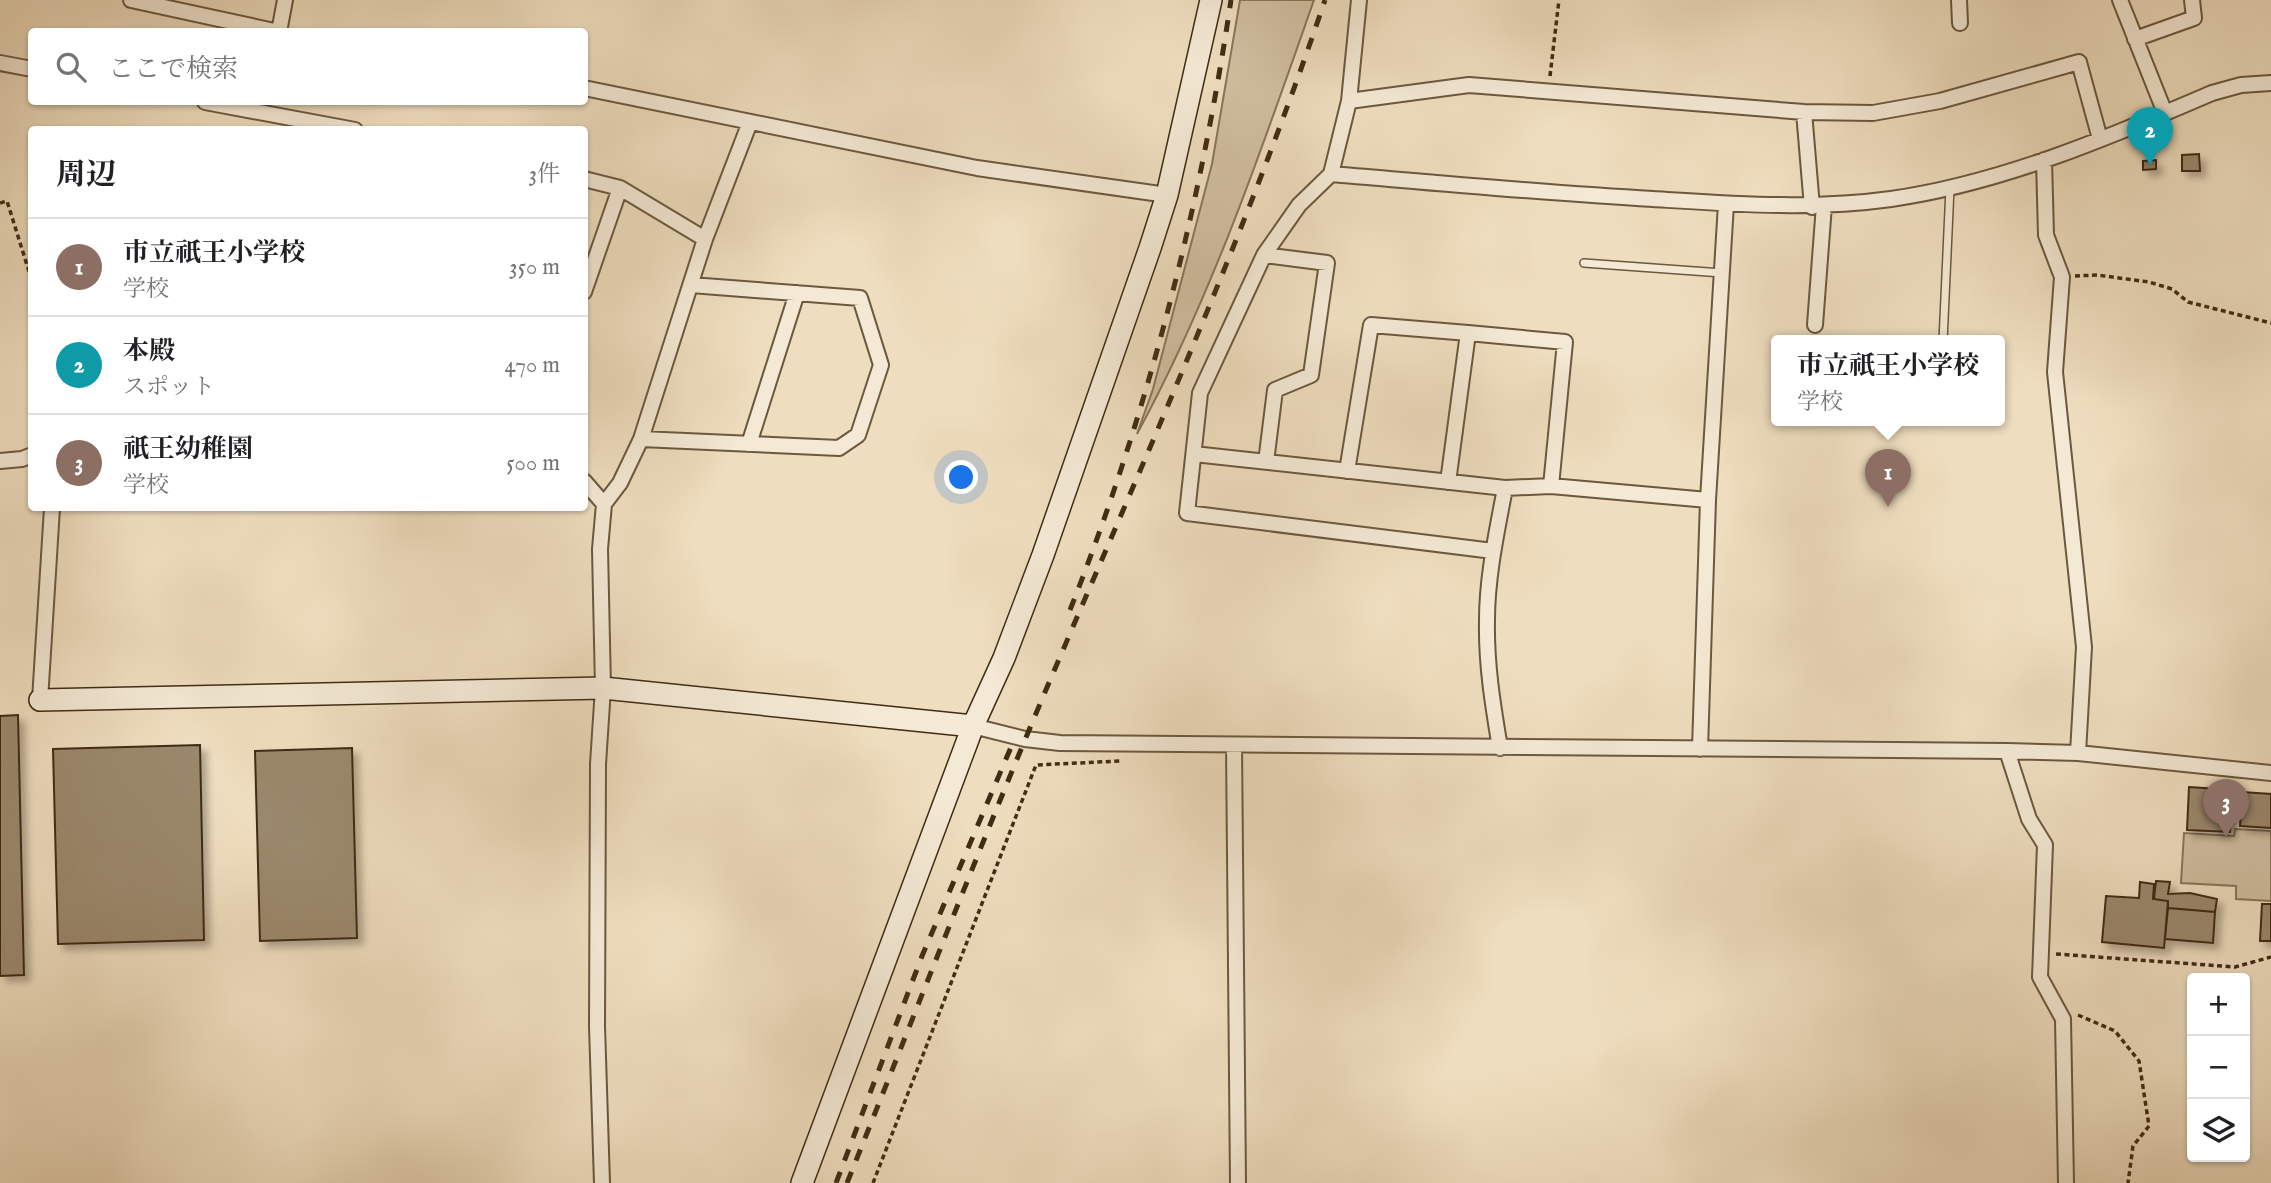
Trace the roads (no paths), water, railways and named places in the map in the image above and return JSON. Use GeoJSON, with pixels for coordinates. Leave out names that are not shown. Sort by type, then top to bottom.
{"type":"FeatureCollection","features":[{"type":"Feature","properties":{"kind":"street"},"geometry":{"type":"LineString","coordinates":[[131,0],[260,28]]}},
{"type":"Feature","properties":{"kind":"street"},"geometry":{"type":"LineString","coordinates":[[280,28],[285,0]]}},
{"type":"Feature","properties":{"kind":"street"},"geometry":{"type":"LineString","coordinates":[[802,1183],[973,726],[1004,658],[1043,555],[1167,195],[1211,0]]}},
{"type":"Feature","properties":{"kind":"street"},"geometry":{"type":"LineString","coordinates":[[1359,0],[1349,101],[1331,174],[1299,205],[1264,255],[1200,393],[1188,513],[1493,551]]}},
{"type":"Feature","properties":{"kind":"street"},"geometry":{"type":"LineString","coordinates":[[1959,0],[1960,23]]}},
{"type":"Feature","properties":{"kind":"street"},"geometry":{"type":"LineString","coordinates":[[2120,0],[2165,113]]}},
{"type":"Feature","properties":{"kind":"street"},"geometry":{"type":"LineString","coordinates":[[2135,39],[2194,18],[2192,0]]}},
{"type":"Feature","properties":{"kind":"street"},"geometry":{"type":"LineString","coordinates":[[1349,101],[1469,85],[1549,89],[1804,112],[1874,113],[1940,101],[2079,62],[2100,139]]}},
{"type":"Feature","properties":{"kind":"street"},"geometry":{"type":"LineString","coordinates":[[0,63],[28,68]]}},
{"type":"Feature","properties":{"kind":"street"},"geometry":{"type":"LineString","coordinates":[[1331,174],[1726,204],[1818,206],[1892,199],[1950,187],[2044,160],[2212,93],[2242,85],[2271,83]]}},
{"type":"Feature","properties":{"kind":"street"},"geometry":{"type":"LineString","coordinates":[[588,89],[977,168],[1167,195]]}},
{"type":"Feature","properties":{"kind":"street"},"geometry":{"type":"LineString","coordinates":[[221,105],[334,126]]}},
{"type":"Feature","properties":{"kind":"street"},"geometry":{"type":"LineString","coordinates":[[1804,112],[1818,206],[1815,325]]}},
{"type":"Feature","properties":{"kind":"street"},"geometry":{"type":"LineString","coordinates":[[602,1183],[597,1026],[598,764],[603,688],[600,549],[604,504],[620,483],[641,439],[705,239],[750,122]]}},
{"type":"Feature","properties":{"kind":"street"},"geometry":{"type":"LineString","coordinates":[[2044,160],[2046,235],[2062,277],[2055,372],[2084,647],[2078,753]]}},
{"type":"Feature","properties":{"kind":"street"},"geometry":{"type":"LineString","coordinates":[[588,181],[620,188],[705,239]]}},
{"type":"Feature","properties":{"kind":"street"},"geometry":{"type":"LineString","coordinates":[[588,280],[620,188]]}},
{"type":"Feature","properties":{"kind":"street"},"geometry":{"type":"LineString","coordinates":[[1700,749],[1708,500],[1726,204]]}},
{"type":"Feature","properties":{"kind":"street"},"geometry":{"type":"LineString","coordinates":[[1264,255],[1327,263],[1311,375],[1275,390],[1266,462]]}},
{"type":"Feature","properties":{"kind":"street"},"geometry":{"type":"LineString","coordinates":[[641,439],[839,447],[858,435],[881,365],[860,298],[691,285]]}},
{"type":"Feature","properties":{"kind":"street"},"geometry":{"type":"LineString","coordinates":[[749,444],[797,293]]}},
{"type":"Feature","properties":{"kind":"street"},"geometry":{"type":"LineString","coordinates":[[1347,471],[1371,326],[1468,333],[1565,342],[1551,486]]}},
{"type":"Feature","properties":{"kind":"street"},"geometry":{"type":"LineString","coordinates":[[1448,482],[1468,333]]}},
{"type":"Feature","properties":{"kind":"street"},"geometry":{"type":"LineString","coordinates":[[1194,454],[1505,488],[1551,486],[1708,500]]}},
{"type":"Feature","properties":{"kind":"street"},"geometry":{"type":"LineString","coordinates":[[0,461],[28,457]]}},
{"type":"Feature","properties":{"kind":"street"},"geometry":{"type":"LineString","coordinates":[[588,486],[604,504]]}},
{"type":"Feature","properties":{"kind":"street"},"geometry":{"type":"LineString","coordinates":[[1500,748],[1490,691],[1487,619],[1493,551],[1505,488]]}},
{"type":"Feature","properties":{"kind":"street"},"geometry":{"type":"LineString","coordinates":[[52,511],[40,700],[603,688],[973,726],[1025,739],[1060,743],[2007,751],[2078,753],[2271,773]]}},
{"type":"Feature","properties":{"kind":"street"},"geometry":{"type":"LineString","coordinates":[[1234,745],[1238,1183]]}},
{"type":"Feature","properties":{"kind":"street"},"geometry":{"type":"LineString","coordinates":[[2007,751],[2029,820],[2045,845],[2040,977],[2062,1014],[2066,1183]]}},
{"type":"Feature","properties":{"kind":"lane"},"geometry":{"type":"LineString","coordinates":[[1943,335],[1950,187]]}},
{"type":"Feature","properties":{"kind":"lane"},"geometry":{"type":"LineString","coordinates":[[1584,263],[1722,273]]}},
{"type":"Feature","properties":{"kind":"railway"},"geometry":{"type":"LineString","coordinates":[[1070,610],[1124,461],[1168,309],[1204,156],[1231,0]]}},
{"type":"Feature","properties":{"kind":"railway"},"geometry":{"type":"LineString","coordinates":[[847,1183],[973,867],[1229,257],[1263,172],[1325,0]]}},
{"type":"Feature","properties":{"kind":"railway"},"geometry":{"type":"LineString","coordinates":[[836,1183],[922,956],[1012,745]]}},
{"type":"Feature","properties":{"kind":"place","name":"本殿"},"geometry":{"type":"Point","coordinates":[2150,165]}},
{"type":"Feature","properties":{"kind":"place","name":"市立祇王小学校"},"geometry":{"type":"Point","coordinates":[1888,507]}},
{"type":"Feature","properties":{"kind":"place","name":"祇王幼稚園"},"geometry":{"type":"Point","coordinates":[2226,837]}}]}
